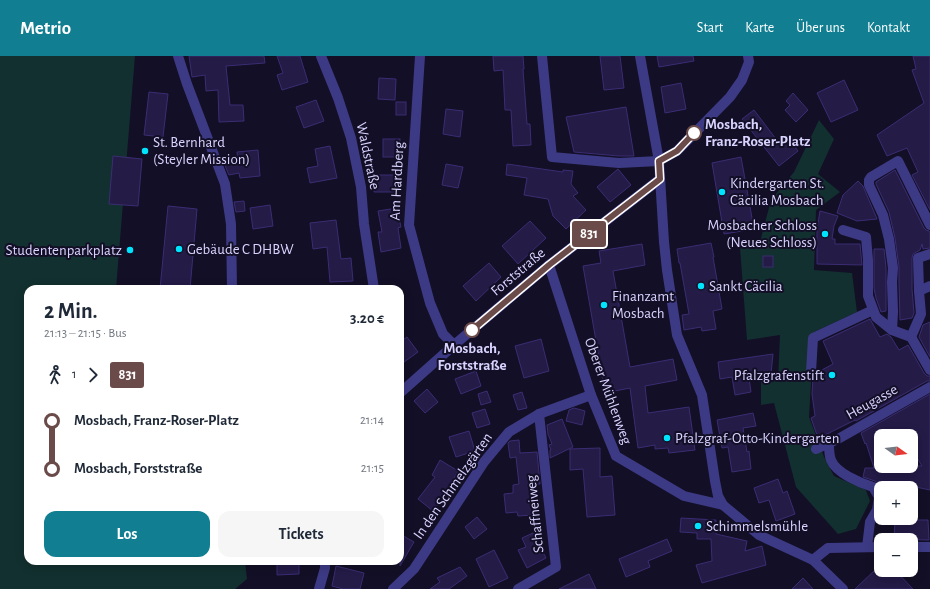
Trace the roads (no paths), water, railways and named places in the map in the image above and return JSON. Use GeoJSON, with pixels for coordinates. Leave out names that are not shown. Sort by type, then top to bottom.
{"type":"FeatureCollection","features":[{"type":"Feature","properties":{"kind":"street"},"geometry":{"type":"LineString","coordinates":[[178,56],[187,84],[225,184],[231,224],[232,285]]}},
{"type":"Feature","properties":{"kind":"street","name":"Waldstraße"},"geometry":{"type":"LineString","coordinates":[[321,56],[338,98],[351,138],[361,187],[364,224],[373,285]]}},
{"type":"Feature","properties":{"kind":"street","name":"Am Hardberg"},"geometry":{"type":"LineString","coordinates":[[420,56],[409,225],[430,303],[443,334],[454,345]]}},
{"type":"Feature","properties":{"kind":"street"},"geometry":{"type":"LineString","coordinates":[[542,56],[552,157],[619,163],[659,161],[677,151],[730,97],[742,80],[749,62],[748,56]]}},
{"type":"Feature","properties":{"kind":"street"},"geometry":{"type":"LineString","coordinates":[[640,56],[659,161],[665,256],[677,336],[702,395],[716,489],[723,505]]}},
{"type":"Feature","properties":{"kind":"street"},"geometry":{"type":"LineString","coordinates":[[892,330],[894,312],[892,282],[893,268],[889,239],[883,215],[868,180],[898,161],[930,225]]}},
{"type":"Feature","properties":{"kind":"street","name":"Forststraße"},"geometry":{"type":"LineString","coordinates":[[404,390],[454,345],[549,265],[660,179]]}},
{"type":"Feature","properties":{"kind":"street"},"geometry":{"type":"LineString","coordinates":[[843,230],[866,237],[868,260],[868,296],[876,317],[892,330],[911,337],[930,370]]}},
{"type":"Feature","properties":{"kind":"street"},"geometry":{"type":"LineString","coordinates":[[911,337],[921,314],[918,258],[930,254]]}},
{"type":"Feature","properties":{"kind":"street","name":"Oberer Mühlenweg"},"geometry":{"type":"LineString","coordinates":[[549,265],[591,395],[616,456],[684,496],[723,505],[759,535],[814,560],[843,589]]}},
{"type":"Feature","properties":{"kind":"street"},"geometry":{"type":"LineString","coordinates":[[919,291],[930,286]]}},
{"type":"Feature","properties":{"kind":"street"},"geometry":{"type":"LineString","coordinates":[[811,372],[813,338],[873,310]]}},
{"type":"Feature","properties":{"kind":"street","name":"Heugasse"},"geometry":{"type":"LineString","coordinates":[[816,449],[829,444],[930,387]]}},
{"type":"Feature","properties":{"kind":"street","name":"In den Schmelzgärten"},"geometry":{"type":"LineString","coordinates":[[393,589],[414,570],[484,462],[509,432],[539,414],[591,395]]}},
{"type":"Feature","properties":{"kind":"street","name":"Schaffneiweg"},"geometry":{"type":"LineString","coordinates":[[518,589],[556,567],[539,414]]}},
{"type":"Feature","properties":{"kind":"street"},"geometry":{"type":"LineString","coordinates":[[829,444],[831,460],[838,469],[861,483],[873,487],[879,497],[877,510],[870,522],[867,547]]}},
{"type":"Feature","properties":{"kind":"street"},"geometry":{"type":"LineString","coordinates":[[814,560],[828,548],[874,547]]}},
{"type":"Feature","properties":{"kind":"street"},"geometry":{"type":"LineString","coordinates":[[918,547],[930,547]]}},
{"type":"Feature","properties":{"kind":"street"},"geometry":{"type":"LineString","coordinates":[[319,589],[325,565]]}},
{"type":"Feature","properties":{"kind":"place","name":"Mosbach, Franz-Roser-Platz"},"geometry":{"type":"Point","coordinates":[694,133]}},
{"type":"Feature","properties":{"kind":"place","name":"St. Bernhard (Steyler Mission)"},"geometry":{"type":"Point","coordinates":[145,151]}},
{"type":"Feature","properties":{"kind":"place","name":"Kindergarten St. Cäcilia Mosbach"},"geometry":{"type":"Point","coordinates":[722,192]}},
{"type":"Feature","properties":{"kind":"place","name":"Mosbacher Schloss (Neues Schloss)"},"geometry":{"type":"Point","coordinates":[825,234]}},
{"type":"Feature","properties":{"kind":"place","name":"Gebäude C DHBW"},"geometry":{"type":"Point","coordinates":[179,249]}},
{"type":"Feature","properties":{"kind":"place","name":"Studentenparkplatz"},"geometry":{"type":"Point","coordinates":[130,250]}},
{"type":"Feature","properties":{"kind":"place","name":"Sankt Cäcilia"},"geometry":{"type":"Point","coordinates":[701,286]}},
{"type":"Feature","properties":{"kind":"place","name":"Finanzamt Mosbach"},"geometry":{"type":"Point","coordinates":[604,305]}},
{"type":"Feature","properties":{"kind":"place","name":"Mosbach, Forststraße"},"geometry":{"type":"Point","coordinates":[472,330]}},
{"type":"Feature","properties":{"kind":"place","name":"Pfalzgrafenstift"},"geometry":{"type":"Point","coordinates":[832,375]}},
{"type":"Feature","properties":{"kind":"place","name":"Pfalzgraf-Otto-Kindergarten"},"geometry":{"type":"Point","coordinates":[667,438]}},
{"type":"Feature","properties":{"kind":"place","name":"Schimmelsmühle"},"geometry":{"type":"Point","coordinates":[698,526]}}]}
